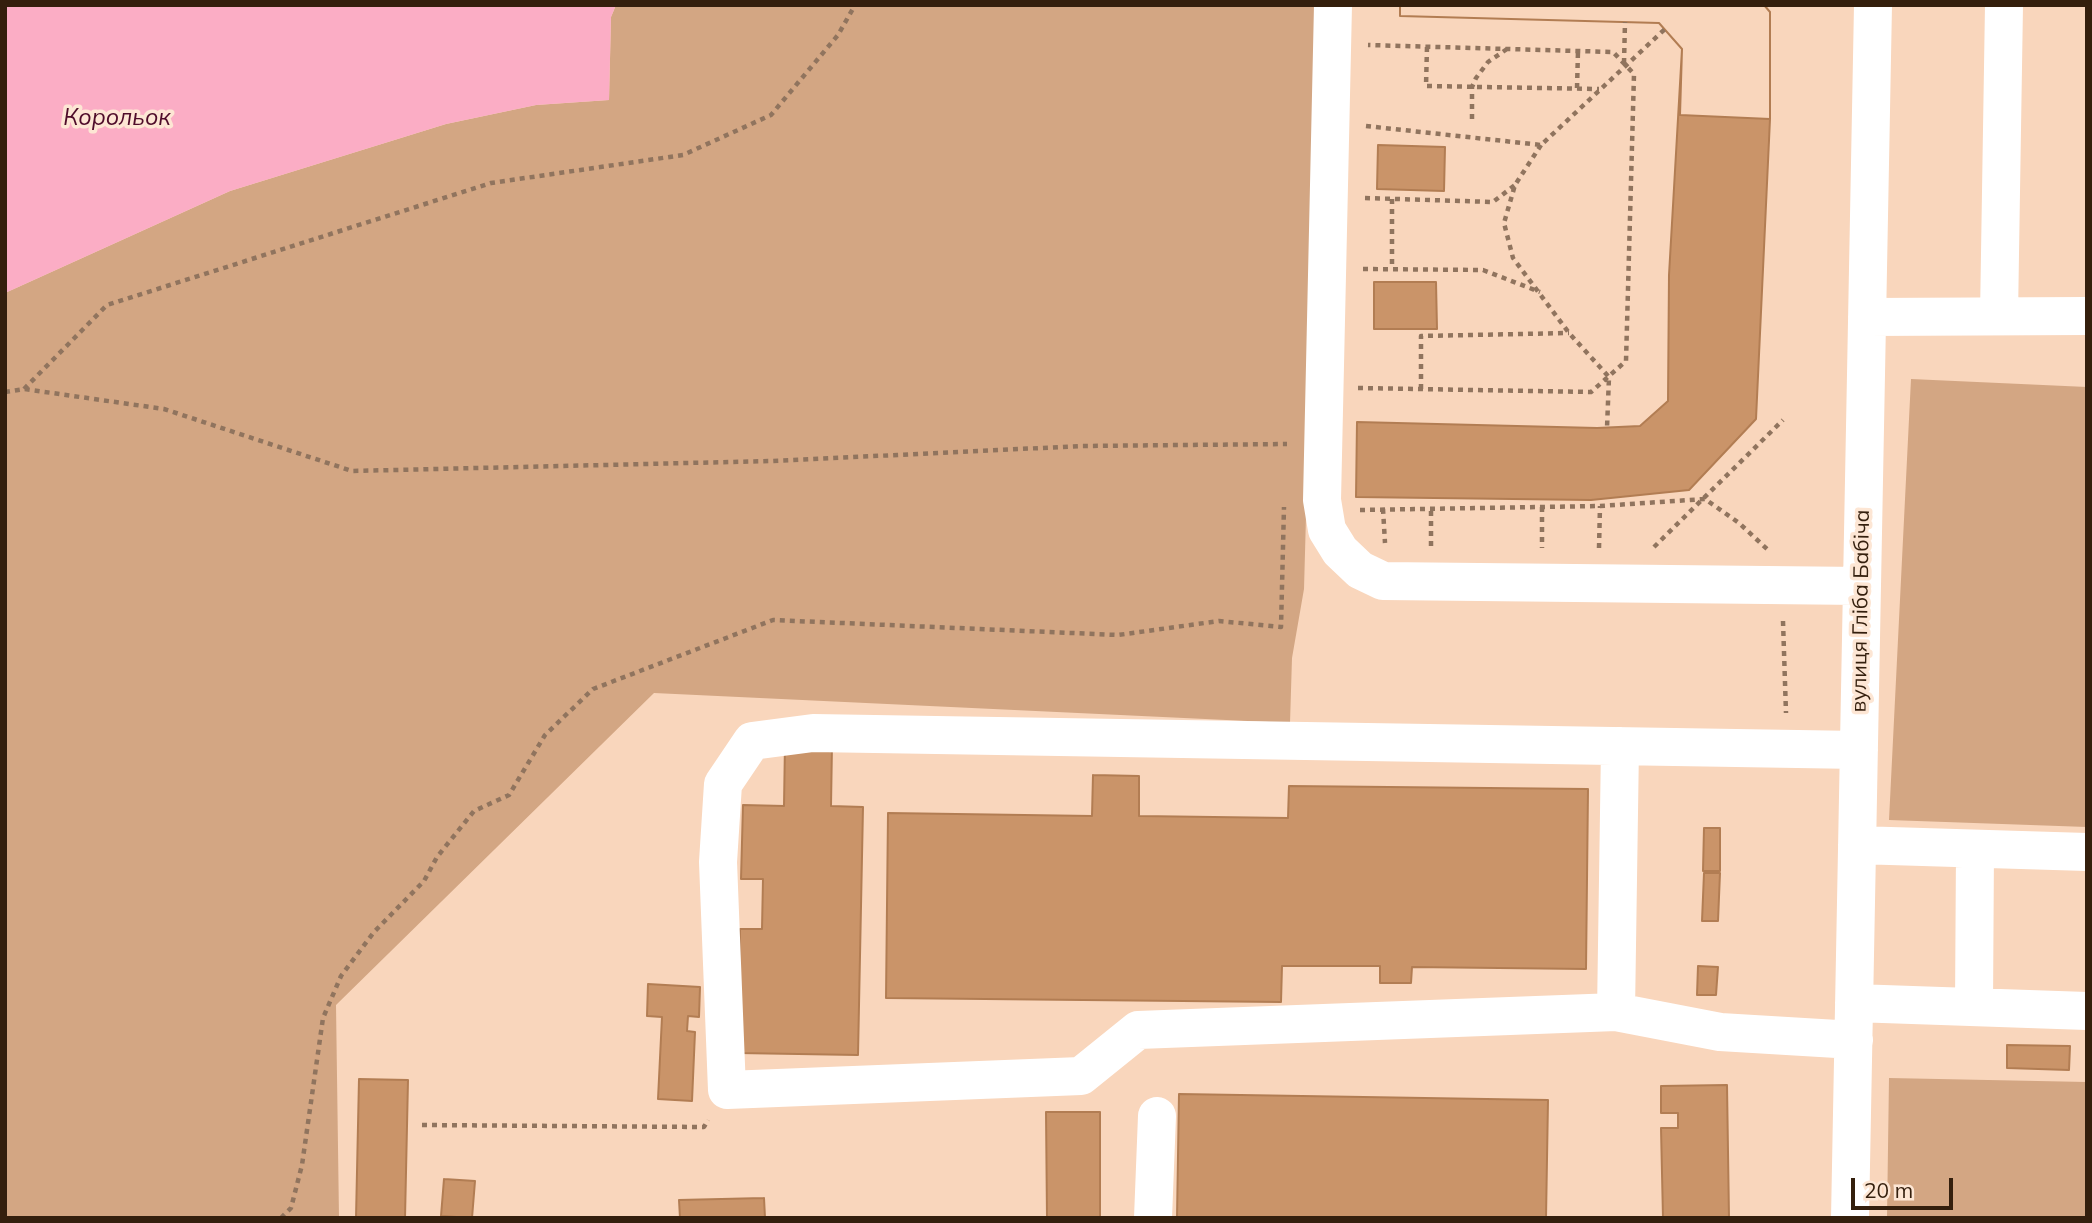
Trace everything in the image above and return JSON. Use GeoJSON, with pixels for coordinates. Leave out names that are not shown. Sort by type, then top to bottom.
{"type":"FeatureCollection","features":[{"type":"Feature","properties":{"kind":"street"},"geometry":{"type":"LineString","coordinates":[[1333,5],[1330,122],[1304,443],[1322,500],[1327,530],[1340,551],[1360,570],[1383,581],[1862,586]]}},
{"type":"Feature","properties":{"kind":"street","name":"вулиця Гліба Бабіча"},"geometry":{"type":"LineString","coordinates":[[1850,1218],[1873,5]]}},
{"type":"Feature","properties":{"kind":"street"},"geometry":{"type":"LineString","coordinates":[[1999,316],[2004,5]]}},
{"type":"Feature","properties":{"kind":"street"},"geometry":{"type":"LineString","coordinates":[[1867,317],[2087,316]]}},
{"type":"Feature","properties":{"kind":"street"},"geometry":{"type":"LineString","coordinates":[[1859,750],[813,733],[752,741],[723,785],[718,862],[727,1090],[1081,1076],[1138,1030],[1616,1012],[1720,1032],[1854,1021],[1974,1006],[2087,1011]]}},
{"type":"Feature","properties":{"kind":"street"},"geometry":{"type":"LineString","coordinates":[[1616,1012],[1620,746]]}},
{"type":"Feature","properties":{"kind":"street"},"geometry":{"type":"LineString","coordinates":[[1857,845],[2087,852]]}},
{"type":"Feature","properties":{"kind":"street"},"geometry":{"type":"LineString","coordinates":[[1974,1006],[1975,849]]}},
{"type":"Feature","properties":{"kind":"street"},"geometry":{"type":"LineString","coordinates":[[1153,1218],[1157,1116]]}},
{"type":"Feature","properties":{"kind":"path"},"geometry":{"type":"LineString","coordinates":[[24,389],[107,305],[491,183],[683,155],[771,115],[838,35],[855,5]]}},
{"type":"Feature","properties":{"kind":"path"},"geometry":{"type":"LineString","coordinates":[[1624,64],[1625,22]]}},
{"type":"Feature","properties":{"kind":"path"},"geometry":{"type":"LineString","coordinates":[[1607,428],[1609,377],[1569,333],[1513,258],[1504,223],[1515,185],[1541,145],[1624,64],[1665,29]]}},
{"type":"Feature","properties":{"kind":"path"},"geometry":{"type":"LineString","coordinates":[[1346,388],[1591,392],[1626,361],[1634,74],[1612,52],[1357,44]]}},
{"type":"Feature","properties":{"kind":"path"},"geometry":{"type":"LineString","coordinates":[[1427,47],[1426,86],[1598,89]]}},
{"type":"Feature","properties":{"kind":"path"},"geometry":{"type":"LineString","coordinates":[[1472,119],[1472,87],[1488,62],[1508,49]]}},
{"type":"Feature","properties":{"kind":"path"},"geometry":{"type":"LineString","coordinates":[[1577,89],[1578,51]]}},
{"type":"Feature","properties":{"kind":"path"},"geometry":{"type":"LineString","coordinates":[[1330,122],[1541,145]]}},
{"type":"Feature","properties":{"kind":"path"},"geometry":{"type":"LineString","coordinates":[[1360,210],[1361,198],[1493,202],[1515,185]]}},
{"type":"Feature","properties":{"kind":"path"},"geometry":{"type":"LineString","coordinates":[[1392,199],[1392,269]]}},
{"type":"Feature","properties":{"kind":"path"},"geometry":{"type":"LineString","coordinates":[[1359,257],[1359,269],[1483,270],[1540,292]]}},
{"type":"Feature","properties":{"kind":"path"},"geometry":{"type":"LineString","coordinates":[[1421,389],[1421,336],[1569,333]]}},
{"type":"Feature","properties":{"kind":"path"},"geometry":{"type":"LineString","coordinates":[[5,392],[24,389],[164,409],[352,471],[772,461],[1082,446],[1304,443]]}},
{"type":"Feature","properties":{"kind":"path"},"geometry":{"type":"LineString","coordinates":[[1652,549],[1783,420]]}},
{"type":"Feature","properties":{"kind":"path"},"geometry":{"type":"LineString","coordinates":[[1285,457],[1304,443]]}},
{"type":"Feature","properties":{"kind":"path"},"geometry":{"type":"LineString","coordinates":[[281,1218],[291,1208],[302,1166],[323,1018],[341,976],[374,932],[424,881],[437,857],[474,811],[509,795],[545,735],[593,689],[773,620],[1118,635],[1219,621],[1281,627],[1284,496]]}},
{"type":"Feature","properties":{"kind":"path"},"geometry":{"type":"LineString","coordinates":[[1352,510],[1600,506],[1705,499],[1739,523],[1774,556]]}},
{"type":"Feature","properties":{"kind":"path"},"geometry":{"type":"LineString","coordinates":[[1599,557],[1600,506]]}},
{"type":"Feature","properties":{"kind":"path"},"geometry":{"type":"LineString","coordinates":[[1542,507],[1542,556]]}},
{"type":"Feature","properties":{"kind":"path"},"geometry":{"type":"LineString","coordinates":[[1383,509],[1386,554]]}},
{"type":"Feature","properties":{"kind":"path"},"geometry":{"type":"LineString","coordinates":[[1431,509],[1431,555]]}},
{"type":"Feature","properties":{"kind":"path"},"geometry":{"type":"LineString","coordinates":[[422,1125],[704,1127],[727,1090]]}},
{"type":"Feature","properties":{"kind":"shaded area"},"geometry":{"type":"Polygon","coordinates":[[[616,5],[1320,5],[1304,589],[1292,658],[1290,723],[654,693],[336,1005],[339,1218],[5,1218],[5,293],[230,191],[446,124],[536,105],[609,100],[611,17],[616,5]]]}},
{"type":"Feature","properties":{"kind":"shaded area"},"geometry":{"type":"Polygon","coordinates":[[[1911,379],[2087,387],[2087,827],[1889,820],[1911,379]]]}},
{"type":"Feature","properties":{"kind":"shaded area"},"geometry":{"type":"Polygon","coordinates":[[[1889,1078],[2087,1082],[2087,1218],[1887,1218],[1889,1078]]]}},
{"type":"Feature","properties":{"kind":"water","name":"Корольок"},"geometry":{"type":"Polygon","coordinates":[[[5,5],[616,5],[611,17],[609,100],[536,105],[446,124],[230,191],[5,293],[5,5]]]}},
{"type":"Feature","properties":{"kind":"building"},"geometry":{"type":"Polygon","coordinates":[[[1400,5],[1764,5],[1770,12],[1770,119],[1756,419],[1689,490],[1591,500],[1356,497],[1357,422],[1597,428],[1640,426],[1668,401],[1669,275],[1682,49],[1659,23],[1400,16],[1400,5]]]}},
{"type":"Feature","properties":{"kind":"building"},"geometry":{"type":"Polygon","coordinates":[[[1400,5],[1764,5],[1770,12],[1770,119],[1680,115],[1682,49],[1659,23],[1400,16],[1400,5]]]}},
{"type":"Feature","properties":{"kind":"building"},"geometry":{"type":"Polygon","coordinates":[[[1378,145],[1445,147],[1444,191],[1377,189],[1378,145]]]}},
{"type":"Feature","properties":{"kind":"building"},"geometry":{"type":"Polygon","coordinates":[[[1374,282],[1436,282],[1437,329],[1374,329],[1374,282]]]}},
{"type":"Feature","properties":{"kind":"building"},"geometry":{"type":"Polygon","coordinates":[[[785,743],[832,744],[831,806],[863,807],[858,1055],[738,1053],[740,929],[762,929],[763,879],[741,879],[743,805],[784,806],[785,743]]]}},
{"type":"Feature","properties":{"kind":"building"},"geometry":{"type":"Polygon","coordinates":[[[1093,775],[1139,776],[1139,816],[1288,818],[1289,786],[1588,789],[1586,969],[1412,967],[1411,983],[1380,983],[1380,966],[1282,966],[1281,1002],[886,998],[888,813],[1092,816],[1093,775]]]}},
{"type":"Feature","properties":{"kind":"building"},"geometry":{"type":"Polygon","coordinates":[[[1704,828],[1720,828],[1720,871],[1703,871],[1704,828]]]}},
{"type":"Feature","properties":{"kind":"building"},"geometry":{"type":"Polygon","coordinates":[[[1704,873],[1720,873],[1718,921],[1702,921],[1704,873]]]}},
{"type":"Feature","properties":{"kind":"building"},"geometry":{"type":"Polygon","coordinates":[[[1698,966],[1718,967],[1716,995],[1697,995],[1698,966]]]}},
{"type":"Feature","properties":{"kind":"building"},"geometry":{"type":"Polygon","coordinates":[[[648,984],[700,987],[699,1017],[688,1016],[687,1031],[695,1032],[692,1101],[658,1099],[662,1017],[647,1016],[648,984]]]}},
{"type":"Feature","properties":{"kind":"building"},"geometry":{"type":"Polygon","coordinates":[[[2007,1045],[2070,1046],[2069,1070],[2007,1068],[2007,1045]]]}},
{"type":"Feature","properties":{"kind":"building"},"geometry":{"type":"Polygon","coordinates":[[[359,1079],[408,1080],[405,1218],[356,1218],[359,1079]]]}},
{"type":"Feature","properties":{"kind":"building"},"geometry":{"type":"Polygon","coordinates":[[[1727,1085],[1729,1218],[1663,1218],[1661,1128],[1678,1128],[1678,1113],[1661,1113],[1661,1086],[1727,1085]]]}},
{"type":"Feature","properties":{"kind":"building"},"geometry":{"type":"Polygon","coordinates":[[[1179,1094],[1548,1100],[1546,1218],[1177,1218],[1179,1094]]]}},
{"type":"Feature","properties":{"kind":"building"},"geometry":{"type":"Polygon","coordinates":[[[1046,1112],[1100,1112],[1100,1218],[1047,1218],[1046,1112]]]}},
{"type":"Feature","properties":{"kind":"building"},"geometry":{"type":"Polygon","coordinates":[[[444,1179],[475,1181],[472,1218],[441,1216],[444,1179]]]}},
{"type":"Feature","properties":{"kind":"building"},"geometry":{"type":"Polygon","coordinates":[[[764,1198],[765,1218],[680,1218],[679,1200],[764,1198]]]}}]}
